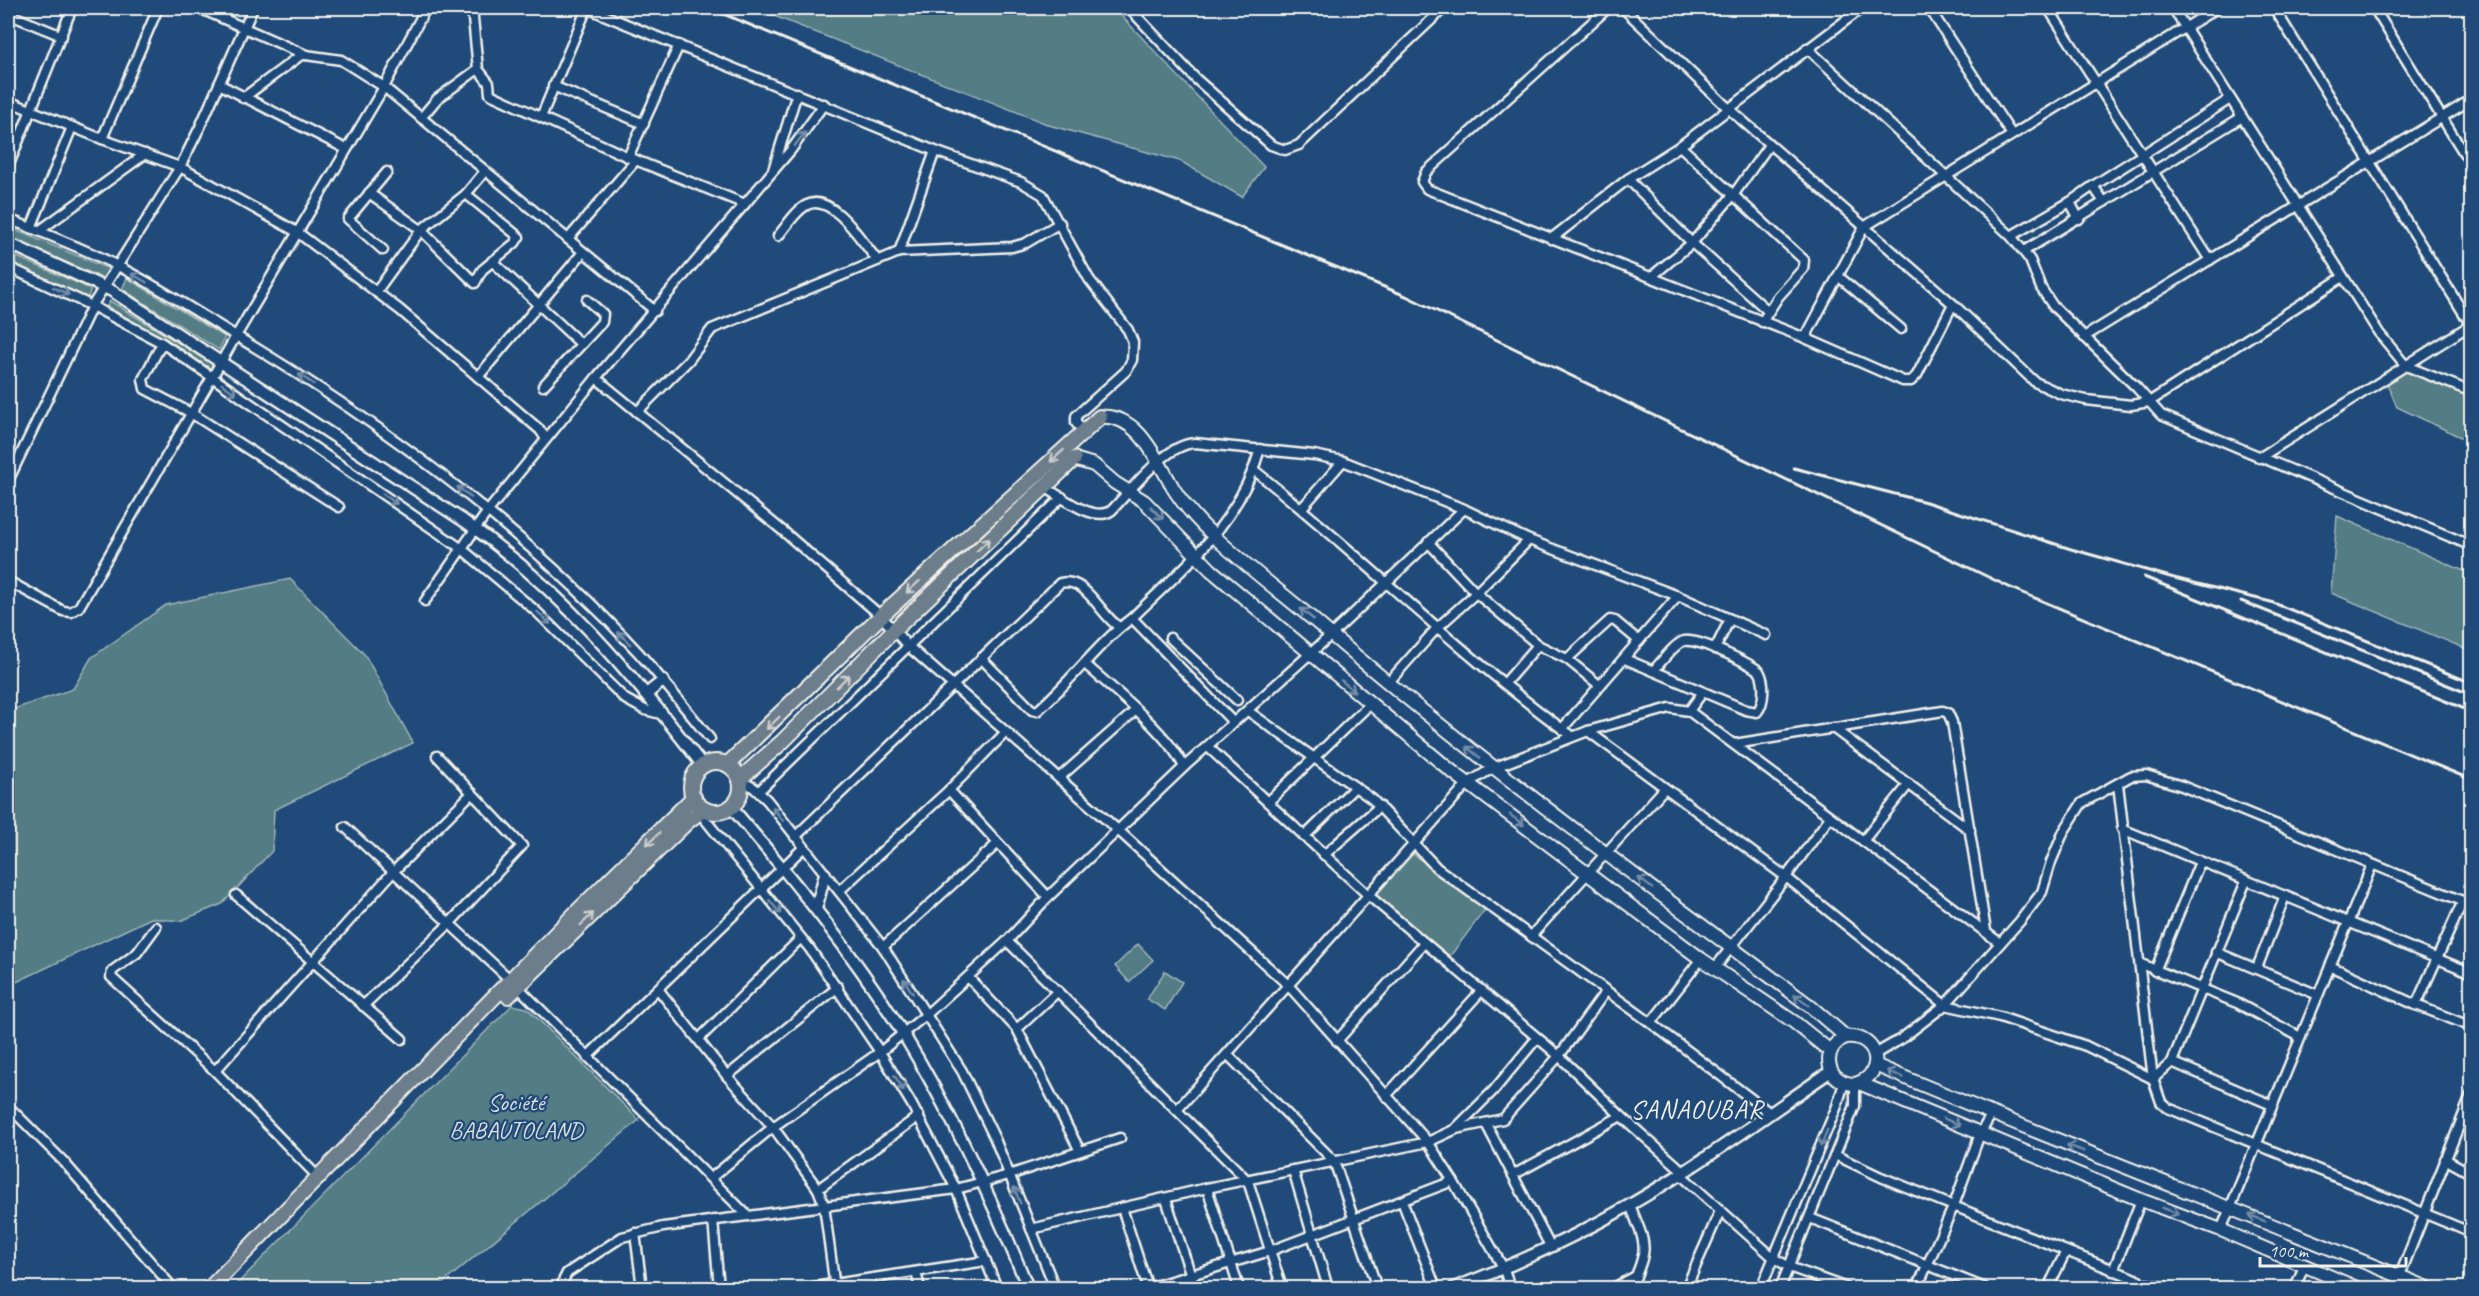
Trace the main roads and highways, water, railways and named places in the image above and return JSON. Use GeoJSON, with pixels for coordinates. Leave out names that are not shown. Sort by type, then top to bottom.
{"type":"FeatureCollection","features":[{"type":"Feature","properties":{"kind":"main road"},"geometry":{"type":"LineString","coordinates":[[728,764],[881,616],[1083,431],[1100,417],[1115,418],[1134,430],[1149,446],[1184,503],[1215,537],[1493,768],[1810,1006],[1846,1037]]}},
{"type":"Feature","properties":{"kind":"main road"},"geometry":{"type":"LineString","coordinates":[[740,780],[782,742],[1043,486],[1074,459],[1094,465],[1151,506],[1196,556],[1310,654],[1468,783],[1701,959],[1794,1022],[1830,1051]]}},
{"type":"Feature","properties":{"kind":"main road"},"geometry":{"type":"LineString","coordinates":[[210,1288],[513,983],[701,810],[718,812],[731,807],[739,798],[740,780],[728,764],[712,762],[703,766],[692,780],[694,798],[701,810]]}},
{"type":"Feature","properties":{"kind":"main road"},"geometry":{"type":"LineString","coordinates":[[221,1288],[694,798]]}},
{"type":"Feature","properties":{"kind":"main road"},"geometry":{"type":"LineString","coordinates":[[2357,1288],[2221,1230],[2141,1200],[1853,1083],[1831,1071],[1830,1051],[1836,1042],[1853,1036],[1867,1042],[1875,1059],[1991,1115],[2230,1207],[2397,1283],[2428,1288]]}},
{"type":"Feature","properties":{"kind":"main road"},"geometry":{"type":"LineString","coordinates":[[1853,1083],[1869,1076],[1875,1059]]}},
{"type":"Feature","properties":{"kind":"railway"},"geometry":{"type":"LineString","coordinates":[[709,8],[1406,296],[2011,588],[2472,780]]}},
{"type":"Feature","properties":{"kind":"railway"},"geometry":{"type":"LineString","coordinates":[[1794,468],[1926,502],[2071,549],[2174,578],[2271,602],[2472,683]]}},
{"type":"Feature","properties":{"kind":"railway"},"geometry":{"type":"LineString","coordinates":[[2144,577],[2472,712]]}},
{"type":"Feature","properties":{"kind":"railway"},"geometry":{"type":"LineString","coordinates":[[2241,601],[2472,695]]}},
{"type":"Feature","properties":{"kind":"district","name":"SANAOUBAR"},"geometry":{"type":"Point","coordinates":[1697,1109]}},
{"type":"Feature","properties":{"kind":"park label","name":"Société BABAUTOLAND"},"geometry":{"type":"Point","coordinates":[516,1116]}}]}
